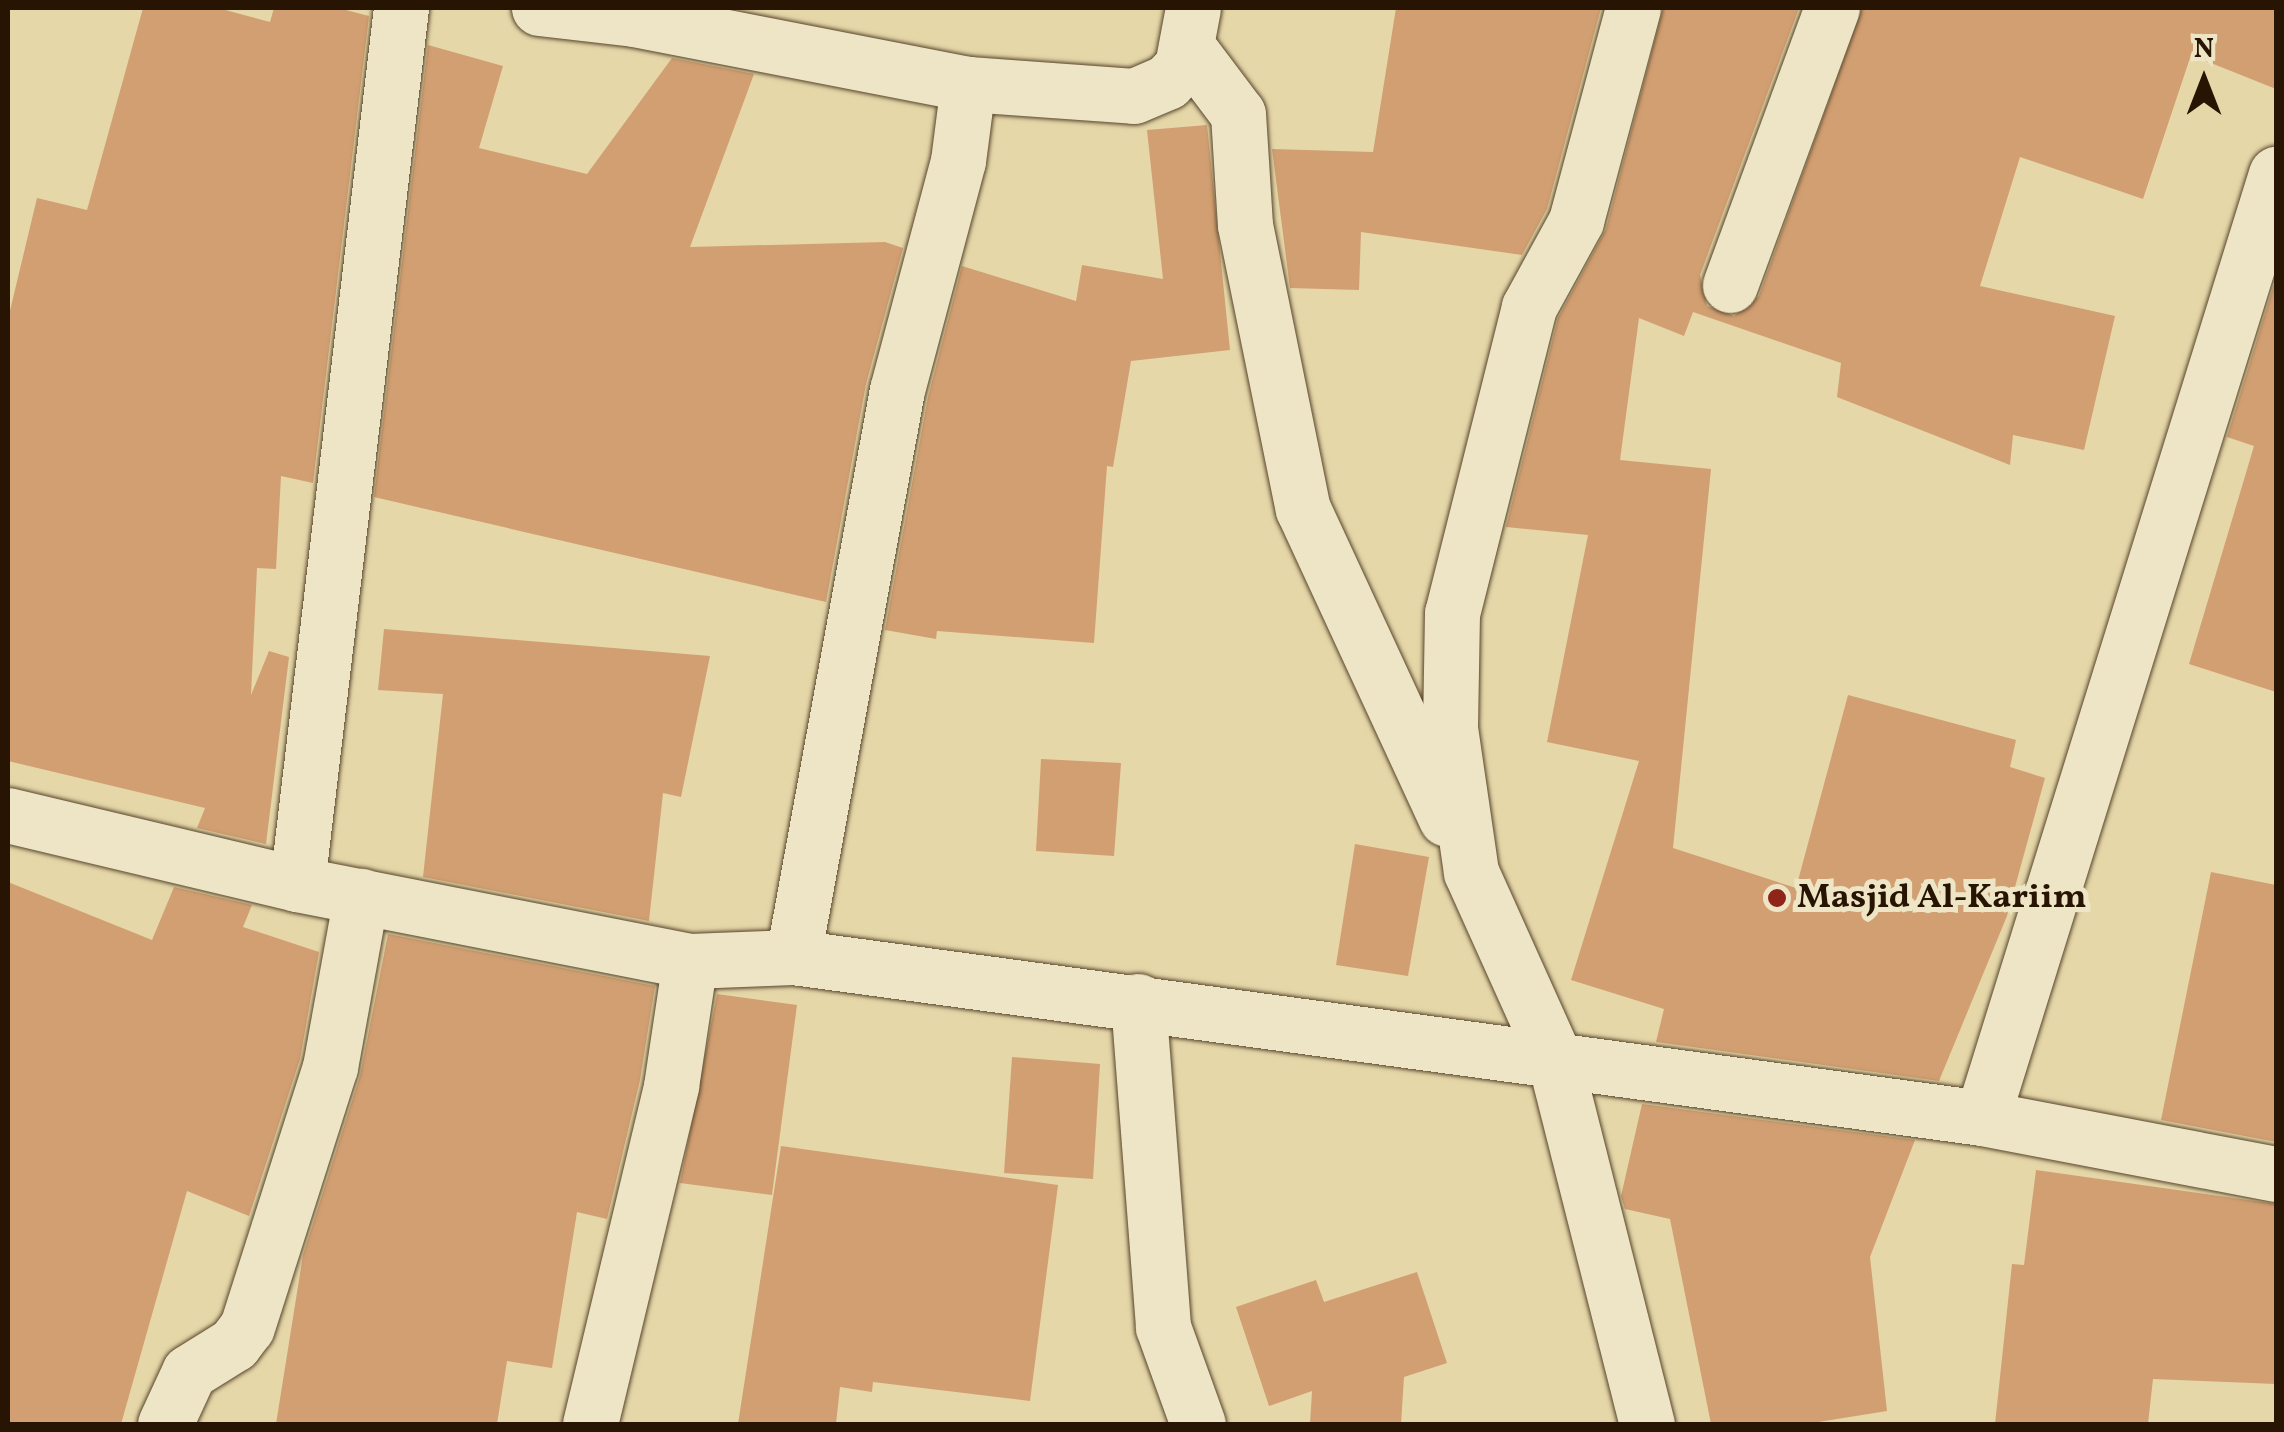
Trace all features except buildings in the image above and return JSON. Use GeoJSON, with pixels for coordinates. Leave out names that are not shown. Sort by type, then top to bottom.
{"type":"FeatureCollection","features":[{"type":"Feature","properties":{"kind":"street"},"geometry":{"type":"LineString","coordinates":[[296,884],[401,8]]}},
{"type":"Feature","properties":{"kind":"street"},"geometry":{"type":"LineString","coordinates":[[539,8],[635,13],[968,84],[1134,96],[1167,82],[1195,42],[1238,114],[1244,225],[1303,509],[1554,1057],[1647,1424]]}},
{"type":"Feature","properties":{"kind":"street"},"geometry":{"type":"LineString","coordinates":[[1470,872],[1450,728],[1452,613],[1529,307],[1576,221],[1634,8]]}},
{"type":"Feature","properties":{"kind":"street"},"geometry":{"type":"LineString","coordinates":[[1730,285],[1832,8]]}},
{"type":"Feature","properties":{"kind":"street"},"geometry":{"type":"LineString","coordinates":[[793,957],[896,390],[958,161],[968,84]]}},
{"type":"Feature","properties":{"kind":"street"},"geometry":{"type":"LineString","coordinates":[[1982,1118],[2276,174]]}},
{"type":"Feature","properties":{"kind":"street"},"geometry":{"type":"LineString","coordinates":[[8,815],[296,884],[690,961],[793,957],[1138,1001],[1424,1045],[1554,1057],[1982,1118],[2276,1174]]}},
{"type":"Feature","properties":{"kind":"street"},"geometry":{"type":"LineString","coordinates":[[165,1424],[189,1372],[234,1344],[247,1326],[330,1068],[362,896]]}},
{"type":"Feature","properties":{"kind":"street"},"geometry":{"type":"LineString","coordinates":[[590,1424],[670,1086],[690,961]]}},
{"type":"Feature","properties":{"kind":"street"},"geometry":{"type":"LineString","coordinates":[[1138,1001],[1163,1326],[1198,1424]]}},
{"type":"Feature","properties":{"kind":"place","name":"Masjid Al-Kariim"},"geometry":{"type":"Point","coordinates":[1777,898]}}]}
